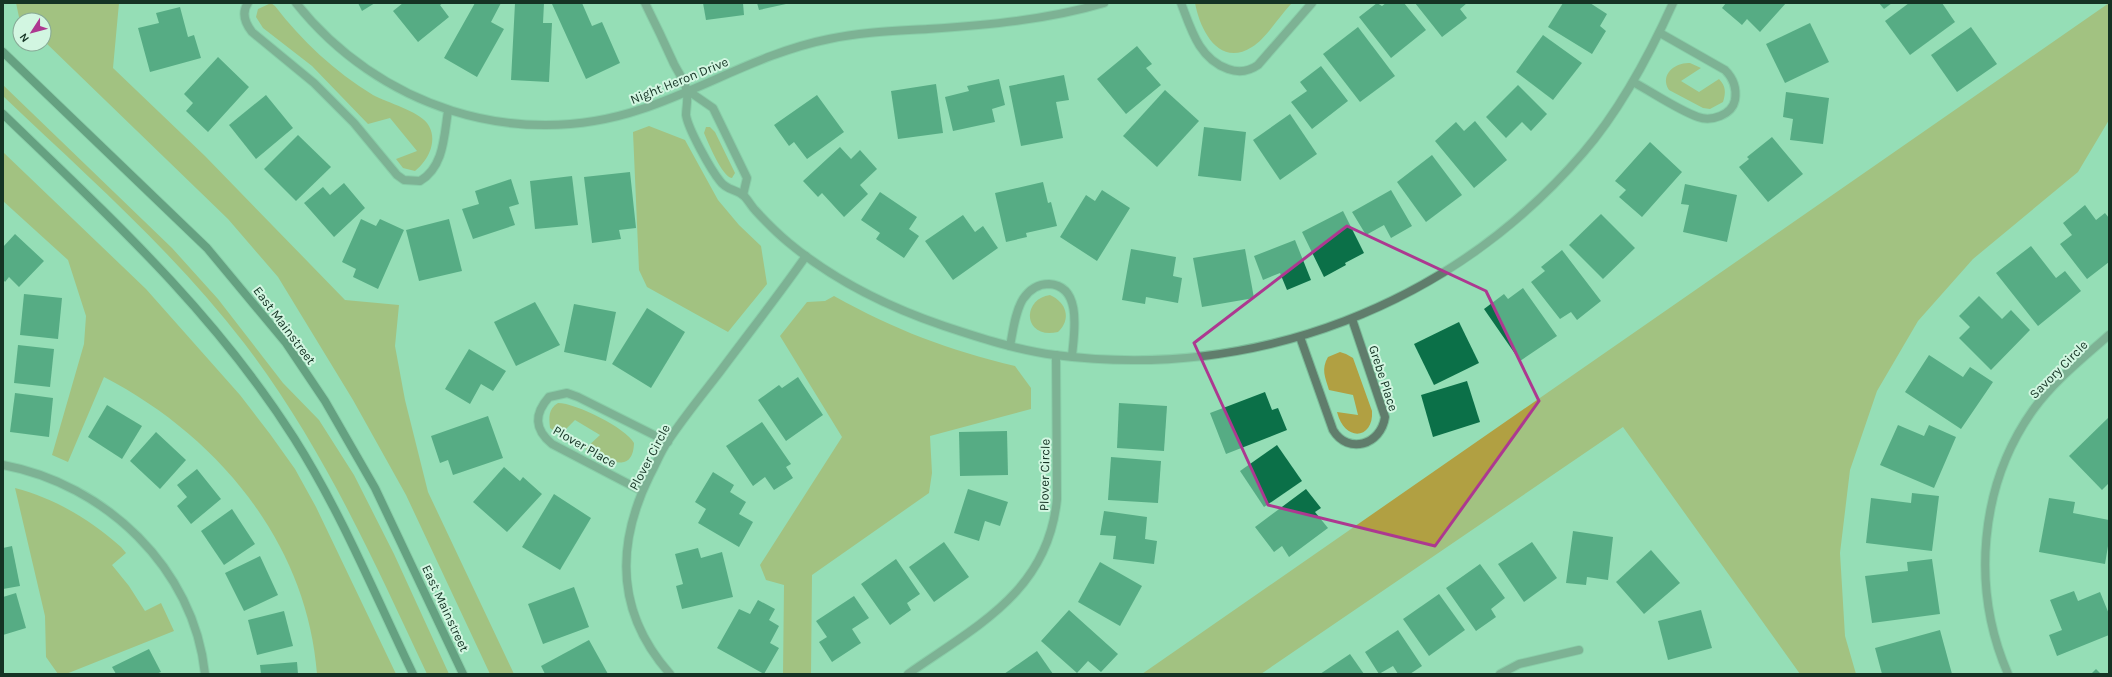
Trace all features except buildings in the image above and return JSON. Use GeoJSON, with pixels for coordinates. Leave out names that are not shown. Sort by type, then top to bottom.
{"type":"FeatureCollection","features":[{"type":"Feature","properties":{"kind":"main road","name":"East Mainstreet"},"geometry":{"type":"LineString","coordinates":[[3,52],[207,248],[286,343],[325,401],[375,488],[463,674]]}},
{"type":"Feature","properties":{"kind":"main road"},"geometry":{"type":"LineString","coordinates":[[3,114],[140,246],[212,326],[234,353],[281,419],[313,470],[344,530],[413,674]]}},
{"type":"Feature","properties":{"kind":"street"},"geometry":{"type":"LineString","coordinates":[[248,3],[245,7],[244,16],[247,26],[252,32],[314,83],[354,123],[397,175],[404,180],[420,181],[434,169],[443,143],[448,111]]}},
{"type":"Feature","properties":{"kind":"street","name":"Night Heron Drive"},"geometry":{"type":"LineString","coordinates":[[296,3],[313,25],[354,62],[414,96],[448,111],[515,124],[580,122],[621,115],[772,55],[819,41],[872,33],[1000,24],[1070,12],[1104,3]]}},
{"type":"Feature","properties":{"kind":"street"},"geometry":{"type":"LineString","coordinates":[[645,3],[687,90],[686,119],[711,168],[724,187],[743,195],[768,223],[806,256],[834,275],[873,297],[929,321],[1010,346],[1056,355],[1120,360],[1176,359],[1230,353],[1300,337],[1352,320],[1423,285],[1454,267],[1513,222],[1585,151],[1633,82],[1660,33],[1673,3]]}},
{"type":"Feature","properties":{"kind":"street"},"geometry":{"type":"LineString","coordinates":[[1181,3],[1195,40],[1203,52],[1220,66],[1241,72],[1249,71],[1258,66],[1312,3]]}},
{"type":"Feature","properties":{"kind":"street"},"geometry":{"type":"LineString","coordinates":[[1633,82],[1698,118],[1716,118],[1729,111],[1734,103],[1735,84],[1731,76],[1725,70],[1660,33]]}},
{"type":"Feature","properties":{"kind":"street"},"geometry":{"type":"LineString","coordinates":[[687,90],[713,108],[747,178],[743,195]]}},
{"type":"Feature","properties":{"kind":"street","name":"Plover Circle"},"geometry":{"type":"LineString","coordinates":[[670,674],[658,660],[639,627],[628,590],[626,566],[627,538],[642,491],[668,442],[806,256]]}},
{"type":"Feature","properties":{"kind":"street"},"geometry":{"type":"LineString","coordinates":[[1010,346],[1023,299],[1034,288],[1050,284],[1063,290],[1073,305],[1075,323],[1072,356]]}},
{"type":"Feature","properties":{"kind":"street","name":"Grebe Place"},"geometry":{"type":"LineString","coordinates":[[1300,337],[1333,430],[1342,442],[1352,445],[1362,444],[1372,440],[1384,425],[1385,418],[1352,320]]}},
{"type":"Feature","properties":{"kind":"street","name":"Savory Circle"},"geometry":{"type":"LineString","coordinates":[[2008,674],[1992,627],[1986,590],[1985,544],[1997,486],[2012,446],[2034,409],[2070,370],[2109,335]]}},
{"type":"Feature","properties":{"kind":"street","name":"Plover Circle"},"geometry":{"type":"LineString","coordinates":[[908,674],[1007,602],[1027,580],[1045,549],[1055,517],[1057,499],[1056,355]]}},
{"type":"Feature","properties":{"kind":"street","name":"Plover Place"},"geometry":{"type":"LineString","coordinates":[[642,491],[552,444],[544,437],[539,428],[537,419],[539,411],[549,397],[567,393],[578,397],[668,442]]}},
{"type":"Feature","properties":{"kind":"street"},"geometry":{"type":"LineString","coordinates":[[3,465],[38,473],[70,486],[107,510],[138,537],[166,570],[186,606],[200,647],[205,674]]}},
{"type":"Feature","properties":{"kind":"street"},"geometry":{"type":"LineString","coordinates":[[1500,674],[1519,664],[1579,650]]}},
{"type":"Feature","properties":{"kind":"highlighted area"},"geometry":{"type":"Polygon","coordinates":[[[1347,226],[1486,291],[1539,401],[1435,546],[1268,505],[1194,343],[1347,226]]]}},
{"type":"Feature","properties":{"kind":"shaded area"},"geometry":{"type":"Polygon","coordinates":[[[16,3],[119,3],[113,68],[205,156],[345,300],[399,305],[395,346],[405,400],[428,492],[514,674],[490,674],[406,495],[353,400],[278,277],[228,219],[52,49],[52,12],[18,12],[16,3]]]}},
{"type":"Feature","properties":{"kind":"shaded area"},"geometry":{"type":"Polygon","coordinates":[[[271,3],[320,55],[345,76],[373,95],[410,111],[427,123],[431,129],[431,149],[424,161],[415,171],[403,168],[396,159],[417,151],[390,118],[368,124],[312,66],[263,28],[256,17],[258,9],[271,3]]]}},
{"type":"Feature","properties":{"kind":"shaded area"},"geometry":{"type":"Polygon","coordinates":[[[1195,3],[1292,3],[1257,44],[1240,52],[1230,53],[1213,43],[1201,24],[1195,3]]]}},
{"type":"Feature","properties":{"kind":"shaded area"},"geometry":{"type":"Polygon","coordinates":[[[2109,3],[2109,120],[2078,172],[1973,259],[1918,321],[1877,391],[1850,470],[1840,553],[1845,636],[1856,674],[1800,674],[1623,427],[1261,674],[1142,674],[2109,3]]]}},
{"type":"Feature","properties":{"kind":"shaded area"},"geometry":{"type":"Polygon","coordinates":[[[1690,63],[1701,68],[1681,81],[1699,92],[1719,79],[1725,90],[1723,102],[1710,109],[1703,108],[1669,90],[1666,84],[1666,79],[1670,70],[1679,65],[1690,63]]]}},
{"type":"Feature","properties":{"kind":"shaded area"},"geometry":{"type":"Polygon","coordinates":[[[3,85],[172,248],[218,299],[283,383],[319,420],[354,475],[394,554],[449,674],[427,674],[387,588],[322,462],[272,382],[244,343],[217,310],[159,246],[3,96],[3,85]]]}},
{"type":"Feature","properties":{"kind":"shaded area"},"geometry":{"type":"Polygon","coordinates":[[[649,126],[685,140],[718,200],[739,225],[761,246],[767,284],[728,332],[647,287],[639,270],[633,132],[649,126]]]}},
{"type":"Feature","properties":{"kind":"shaded area"},"geometry":{"type":"Polygon","coordinates":[[[706,127],[710,127],[715,132],[735,173],[732,178],[724,172],[720,166],[704,133],[706,127]]]}},
{"type":"Feature","properties":{"kind":"shaded area"},"geometry":{"type":"Polygon","coordinates":[[[3,152],[146,289],[240,395],[270,434],[295,469],[316,507],[396,674],[317,674],[310,626],[296,581],[275,538],[250,498],[219,462],[184,430],[145,401],[104,377],[68,462],[52,455],[84,344],[86,316],[68,260],[3,201],[3,152]]]}},
{"type":"Feature","properties":{"kind":"shaded area"},"geometry":{"type":"Polygon","coordinates":[[[1050,295],[1060,302],[1066,316],[1065,322],[1058,332],[1046,333],[1038,330],[1032,325],[1030,318],[1034,304],[1041,298],[1050,295]]]}},
{"type":"Feature","properties":{"kind":"shaded area"},"geometry":{"type":"Polygon","coordinates":[[[834,296],[879,319],[922,338],[990,360],[1015,366],[1031,388],[1031,409],[930,436],[932,473],[929,493],[812,575],[811,674],[783,674],[784,585],[766,580],[760,565],[842,437],[780,336],[807,302],[825,301],[834,296]]]}},
{"type":"Feature","properties":{"kind":"shaded area"},"geometry":{"type":"Polygon","coordinates":[[[1340,352],[1353,358],[1372,411],[1371,420],[1368,427],[1364,432],[1358,434],[1352,433],[1346,429],[1337,412],[1358,415],[1353,395],[1329,390],[1325,377],[1324,369],[1328,357],[1340,352]]]}},
{"type":"Feature","properties":{"kind":"shaded area"},"geometry":{"type":"Polygon","coordinates":[[[558,403],[576,407],[600,417],[621,430],[634,443],[632,454],[628,460],[616,462],[608,460],[585,449],[600,435],[575,420],[560,435],[550,428],[549,417],[552,408],[558,403]]]}},
{"type":"Feature","properties":{"kind":"shaded area"},"geometry":{"type":"Polygon","coordinates":[[[15,488],[44,498],[71,511],[97,528],[121,547],[126,553],[112,565],[129,586],[145,611],[161,603],[174,631],[66,674],[58,674],[46,657],[45,616],[15,488]]]}}]}
